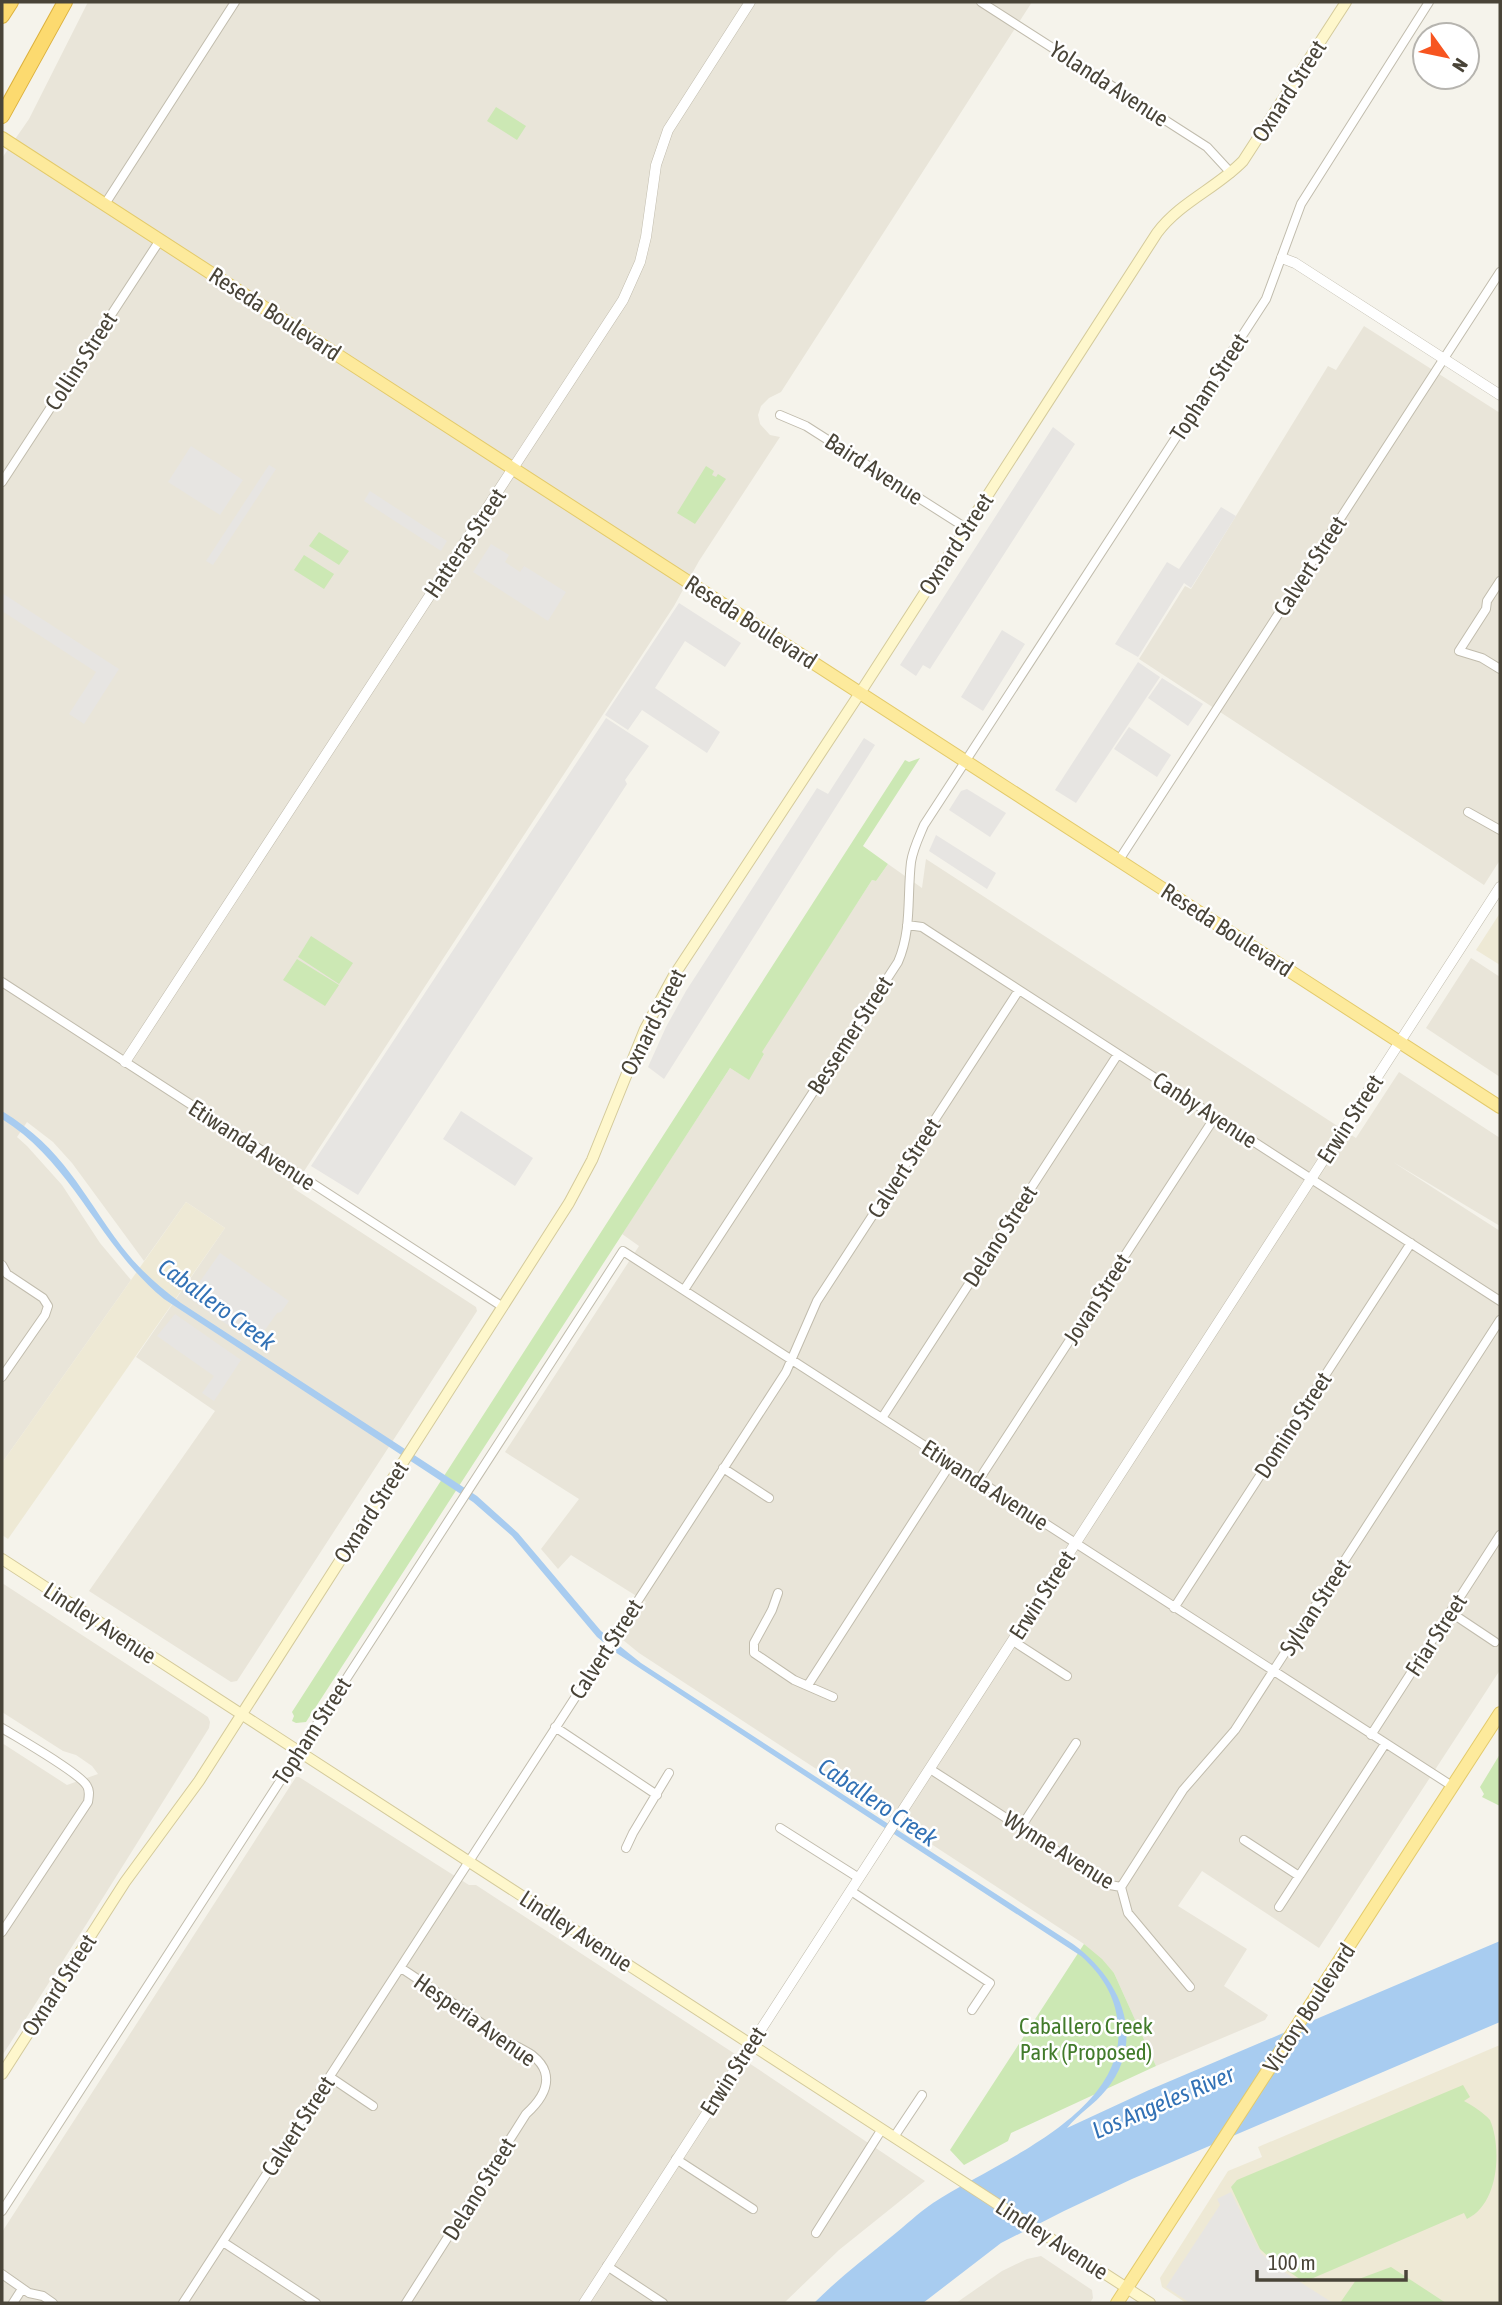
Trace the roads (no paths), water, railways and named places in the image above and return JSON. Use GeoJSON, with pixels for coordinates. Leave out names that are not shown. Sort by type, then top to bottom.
{"type":"FeatureCollection","features":[{"type":"Feature","properties":{"kind":"highway"},"geometry":{"type":"LineString","coordinates":[[2,16],[11,2]]}},
{"type":"Feature","properties":{"kind":"highway"},"geometry":{"type":"LineString","coordinates":[[2,116],[65,2]]}},
{"type":"Feature","properties":{"kind":"main road","name":"Oxnard Street"},"geometry":{"type":"LineString","coordinates":[[2,2074],[125,1882],[182,1806],[241,1716],[582,1181],[645,1028],[667,988],[1157,233],[1183,206],[1231,173],[1248,154],[1346,2]]}},
{"type":"Feature","properties":{"kind":"main road","name":"Reseda Boulevard"},"geometry":{"type":"LineString","coordinates":[[2,138],[1500,1107]]}},
{"type":"Feature","properties":{"kind":"main road","name":"Lindley Avenue"},"geometry":{"type":"LineString","coordinates":[[2,1559],[1150,2303]]}},
{"type":"Feature","properties":{"kind":"main road","name":"Victory Boulevard"},"geometry":{"type":"LineString","coordinates":[[1117,2303],[1500,1713]]}},
{"type":"Feature","properties":{"kind":"street"},"geometry":{"type":"LineString","coordinates":[[104,204],[236,2]]}},
{"type":"Feature","properties":{"kind":"street","name":"Hatteras Street"},"geometry":{"type":"LineString","coordinates":[[125,1062],[619,307],[634,280],[646,237],[652,190],[663,142],[674,117],[750,2]]}},
{"type":"Feature","properties":{"kind":"street","name":"Yolanda Avenue"},"geometry":{"type":"LineString","coordinates":[[981,2],[1207,147],[1231,173]]}},
{"type":"Feature","properties":{"kind":"street","name":"Topham Street"},"geometry":{"type":"LineString","coordinates":[[964,761],[1266,299],[1301,204],[1429,2]]}},
{"type":"Feature","properties":{"kind":"street","name":"Collins Street"},"geometry":{"type":"LineString","coordinates":[[2,481],[160,240]]}},
{"type":"Feature","properties":{"kind":"street"},"geometry":{"type":"LineString","coordinates":[[1282,257],[1500,396]]}},
{"type":"Feature","properties":{"kind":"street","name":"Calvert Street"},"geometry":{"type":"LineString","coordinates":[[1119,860],[1500,271]]}},
{"type":"Feature","properties":{"kind":"street","name":"Baird Avenue"},"geometry":{"type":"LineString","coordinates":[[780,415],[806,426],[966,528]]}},
{"type":"Feature","properties":{"kind":"street"},"geometry":{"type":"LineString","coordinates":[[1500,581],[1487,601],[1486,609],[1459,650],[1482,658],[1500,669]]}},
{"type":"Feature","properties":{"kind":"street","name":"Bessemer Street"},"geometry":{"type":"LineString","coordinates":[[684,1290],[898,962],[907,925],[911,861],[915,847],[924,825],[964,761]]}},
{"type":"Feature","properties":{"kind":"street"},"geometry":{"type":"LineString","coordinates":[[1468,811],[1500,830]]}},
{"type":"Feature","properties":{"kind":"street","name":"Erwin Street"},"geometry":{"type":"LineString","coordinates":[[583,2303],[1500,887]]}},
{"type":"Feature","properties":{"kind":"street","name":"Canby Avenue"},"geometry":{"type":"LineString","coordinates":[[907,925],[928,931],[1500,1301]]}},
{"type":"Feature","properties":{"kind":"street","name":"Etiwanda Avenue"},"geometry":{"type":"LineString","coordinates":[[2,982],[503,1307]]}},
{"type":"Feature","properties":{"kind":"street","name":"Calvert Street"},"geometry":{"type":"LineString","coordinates":[[183,2303],[792,1360],[817,1301],[1019,990]]}},
{"type":"Feature","properties":{"kind":"street","name":"Delano Street"},"geometry":{"type":"LineString","coordinates":[[882,1418],[1118,1054]]}},
{"type":"Feature","properties":{"kind":"street","name":"Jovan Street"},"geometry":{"type":"LineString","coordinates":[[978,1481],[1215,1117]]}},
{"type":"Feature","properties":{"kind":"street","name":"Domino Street"},"geometry":{"type":"LineString","coordinates":[[1174,1608],[1411,1243]]}},
{"type":"Feature","properties":{"kind":"street","name":"Topham Street"},"geometry":{"type":"LineString","coordinates":[[2,2211],[623,1251]]}},
{"type":"Feature","properties":{"kind":"street","name":"Etiwanda Avenue"},"geometry":{"type":"LineString","coordinates":[[623,1251],[1452,1786]]}},
{"type":"Feature","properties":{"kind":"street"},"geometry":{"type":"LineString","coordinates":[[2,1265],[7,1274],[43,1298],[48,1306],[45,1315],[2,1377]]}},
{"type":"Feature","properties":{"kind":"street","name":"Sylvan Street"},"geometry":{"type":"LineString","coordinates":[[1121,1887],[1183,1790],[1235,1730],[1500,1320]]}},
{"type":"Feature","properties":{"kind":"street"},"geometry":{"type":"LineString","coordinates":[[808,1685],[951,1463]]}},
{"type":"Feature","properties":{"kind":"street"},"geometry":{"type":"LineString","coordinates":[[723,1468],[769,1498]]}},
{"type":"Feature","properties":{"kind":"street","name":"Friar Street"},"geometry":{"type":"LineString","coordinates":[[1371,1735],[1500,1535]]}},
{"type":"Feature","properties":{"kind":"street"},"geometry":{"type":"LineString","coordinates":[[778,1593],[754,1643],[754,1653],[794,1680],[832,1698]]}},
{"type":"Feature","properties":{"kind":"street"},"geometry":{"type":"LineString","coordinates":[[1450,1612],[1495,1642]]}},
{"type":"Feature","properties":{"kind":"street"},"geometry":{"type":"LineString","coordinates":[[1013,1641],[1067,1676]]}},
{"type":"Feature","properties":{"kind":"street"},"geometry":{"type":"LineString","coordinates":[[555,1727],[657,1795]]}},
{"type":"Feature","properties":{"kind":"street"},"geometry":{"type":"LineString","coordinates":[[2,1728],[73,1772],[85,1782],[89,1790],[88,1802],[2,1932]]}},
{"type":"Feature","properties":{"kind":"street"},"geometry":{"type":"LineString","coordinates":[[1021,1827],[1076,1743]]}},
{"type":"Feature","properties":{"kind":"street"},"geometry":{"type":"LineString","coordinates":[[1279,1907],[1385,1744]]}},
{"type":"Feature","properties":{"kind":"street","name":"Wynne Avenue"},"geometry":{"type":"LineString","coordinates":[[930,1769],[1110,1885],[1121,1887],[1128,1913],[1191,1987]]}},
{"type":"Feature","properties":{"kind":"street"},"geometry":{"type":"LineString","coordinates":[[626,1847],[669,1773]]}},
{"type":"Feature","properties":{"kind":"street"},"geometry":{"type":"LineString","coordinates":[[780,1828],[859,1878]]}},
{"type":"Feature","properties":{"kind":"street"},"geometry":{"type":"LineString","coordinates":[[1244,1840],[1299,1876]]}},
{"type":"Feature","properties":{"kind":"street"},"geometry":{"type":"LineString","coordinates":[[851,1891],[990,1983],[972,2010]]}},
{"type":"Feature","properties":{"kind":"street","name":"Hesperia Avenue"},"geometry":{"type":"LineString","coordinates":[[401,1968],[506,2040],[534,2056],[546,2074]]}},
{"type":"Feature","properties":{"kind":"street","name":"Delano Street"},"geometry":{"type":"LineString","coordinates":[[406,2303],[526,2114],[539,2100],[546,2074]]}},
{"type":"Feature","properties":{"kind":"street"},"geometry":{"type":"LineString","coordinates":[[330,2077],[373,2106]]}},
{"type":"Feature","properties":{"kind":"street"},"geometry":{"type":"LineString","coordinates":[[894,2137],[922,2095]]}},
{"type":"Feature","properties":{"kind":"street"},"geometry":{"type":"LineString","coordinates":[[816,2233],[882,2129]]}},
{"type":"Feature","properties":{"kind":"street"},"geometry":{"type":"LineString","coordinates":[[676,2159],[753,2210]]}},
{"type":"Feature","properties":{"kind":"street"},"geometry":{"type":"LineString","coordinates":[[223,2242],[316,2303]]}},
{"type":"Feature","properties":{"kind":"street"},"geometry":{"type":"LineString","coordinates":[[607,2266],[663,2303]]}},
{"type":"Feature","properties":{"kind":"street"},"geometry":{"type":"LineString","coordinates":[[2,2274],[22,2289],[53,2303]]}},
{"type":"Feature","properties":{"kind":"street"},"geometry":{"type":"LineString","coordinates":[[13,2303],[22,2289]]}},
{"type":"Feature","properties":{"kind":"water","name":"Los Angeles River"},"geometry":{"type":"Polygon","coordinates":[[[2,1111],[24,1126],[57,1156],[122,1247],[157,1284],[181,1303],[477,1496],[518,1533],[601,1631],[641,1663],[1073,1944],[1090,1958],[1104,1974],[1123,2011],[1125,2050],[1119,2070],[1106,2090],[1067,2128],[1149,2090],[1500,1941],[1500,2022],[1132,2179],[1064,2211],[1001,2243],[923,2303],[814,2303],[927,2207],[1021,2153],[1080,2110],[1102,2084],[1115,2056],[1118,2024],[1111,1995],[1101,1978],[1081,1956],[618,1654],[597,1637],[512,1536],[473,1502],[164,1299],[121,1255],[49,1159],[27,1137],[2,1119],[2,1111]]]}},
{"type":"Feature","properties":{"kind":"water label","name":"Caballero Creek"},"geometry":{"type":"Point","coordinates":[217,1304]}},
{"type":"Feature","properties":{"kind":"water label","name":"Caballero Creek"},"geometry":{"type":"Point","coordinates":[878,1802]}},
{"type":"Feature","properties":{"kind":"park label","name":"Caballero Creek Park (Proposed)"},"geometry":{"type":"Point","coordinates":[1086,2039]}}]}
